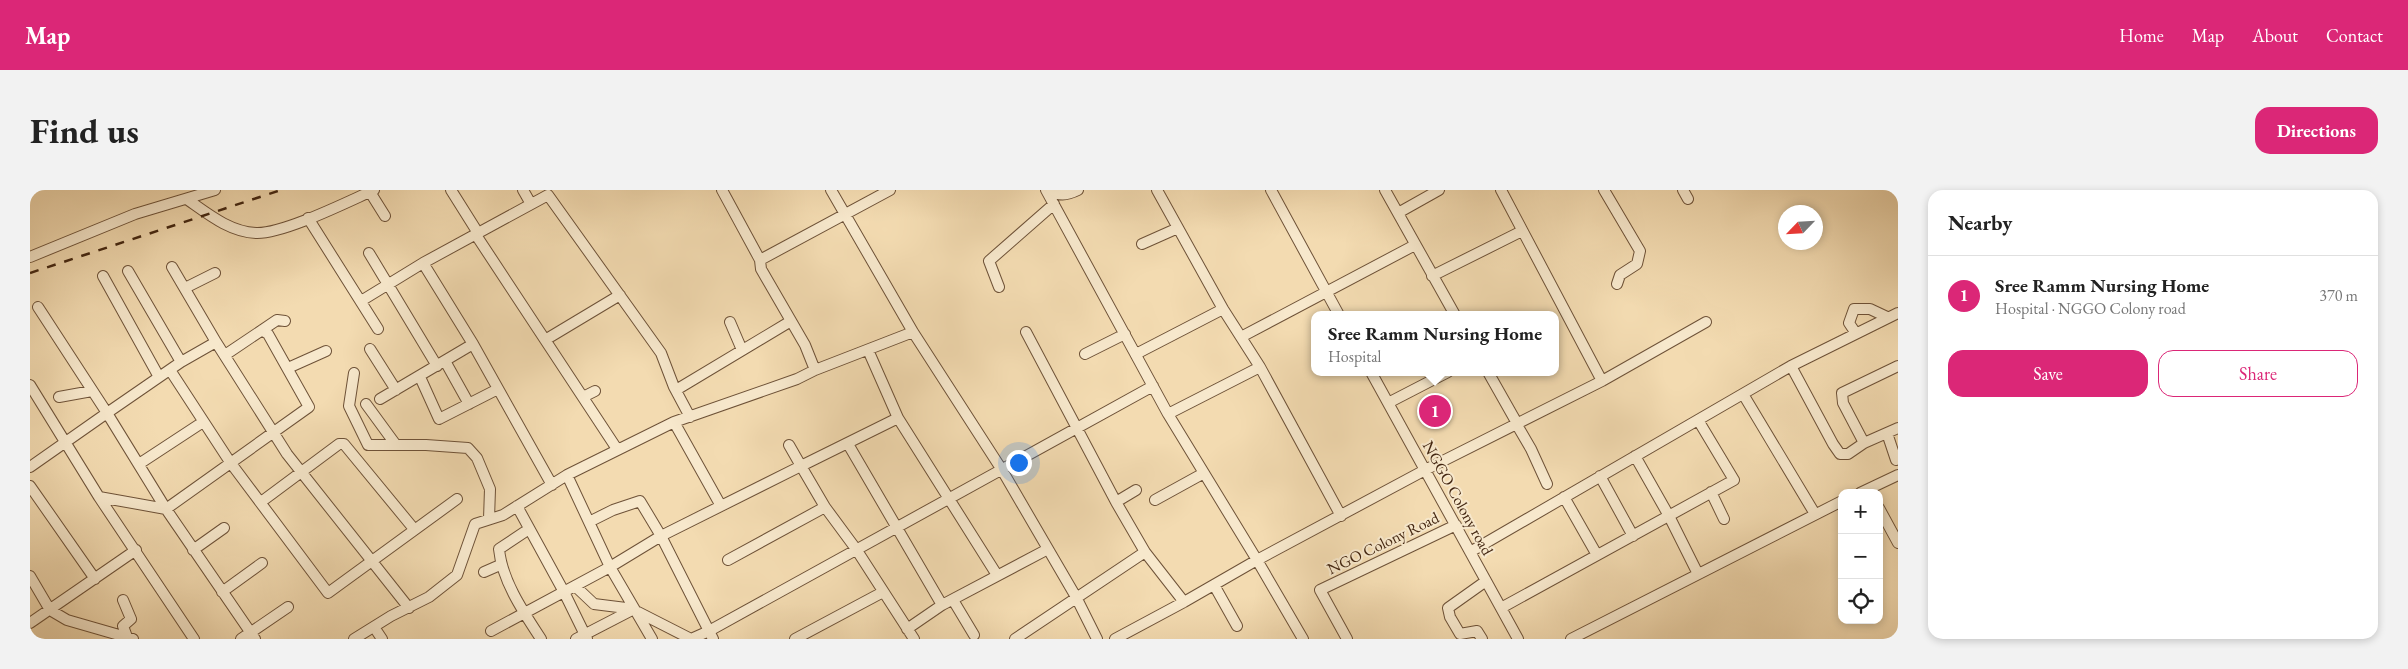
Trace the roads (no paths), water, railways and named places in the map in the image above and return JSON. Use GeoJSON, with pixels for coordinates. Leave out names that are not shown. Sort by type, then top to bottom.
{"type":"FeatureCollection","features":[{"type":"Feature","properties":{"kind":"street"},"geometry":{"type":"LineString","coordinates":[[30,257],[135,214],[188,200],[215,190]]}},
{"type":"Feature","properties":{"kind":"street"},"geometry":{"type":"LineString","coordinates":[[451,190],[477,234],[617,449]]}},
{"type":"Feature","properties":{"kind":"street"},"geometry":{"type":"LineString","coordinates":[[523,190],[532,204]]}},
{"type":"Feature","properties":{"kind":"street"},"geometry":{"type":"LineString","coordinates":[[722,190],[760,260],[762,269],[805,345],[815,370]]}},
{"type":"Feature","properties":{"kind":"street"},"geometry":{"type":"LineString","coordinates":[[831,190],[913,332],[1002,470],[1076,597],[1097,639]]}},
{"type":"Feature","properties":{"kind":"street"},"geometry":{"type":"LineString","coordinates":[[760,260],[890,190]]}},
{"type":"Feature","properties":{"kind":"street"},"geometry":{"type":"LineString","coordinates":[[1047,190],[1058,196],[1069,195],[1078,190]]}},
{"type":"Feature","properties":{"kind":"street"},"geometry":{"type":"LineString","coordinates":[[1047,190],[1168,414],[1257,560],[1302,639]]}},
{"type":"Feature","properties":{"kind":"street"},"geometry":{"type":"LineString","coordinates":[[1157,190],[1223,309],[1260,367],[1341,516]]}},
{"type":"Feature","properties":{"kind":"street"},"geometry":{"type":"LineString","coordinates":[[1271,190],[1338,311]]}},
{"type":"Feature","properties":{"kind":"street"},"geometry":{"type":"LineString","coordinates":[[1385,190],[1414,245],[1453,311]]}},
{"type":"Feature","properties":{"kind":"street"},"geometry":{"type":"LineString","coordinates":[[1398,213],[1439,190]]}},
{"type":"Feature","properties":{"kind":"street"},"geometry":{"type":"LineString","coordinates":[[1514,190],[1502,193],[1602,381]]}},
{"type":"Feature","properties":{"kind":"street"},"geometry":{"type":"LineString","coordinates":[[1604,190],[1640,251],[1636,264],[1620,275],[1617,284]]}},
{"type":"Feature","properties":{"kind":"street"},"geometry":{"type":"LineString","coordinates":[[188,200],[218,221],[241,231],[256,233],[269,232],[308,218],[372,191],[385,216]]}},
{"type":"Feature","properties":{"kind":"street"},"geometry":{"type":"LineString","coordinates":[[361,301],[423,263],[548,195],[661,353],[676,390],[690,417]]}},
{"type":"Feature","properties":{"kind":"street"},"geometry":{"type":"LineString","coordinates":[[999,287],[989,261],[1054,204]]}},
{"type":"Feature","properties":{"kind":"street"},"geometry":{"type":"LineString","coordinates":[[308,218],[378,329]]}},
{"type":"Feature","properties":{"kind":"street"},"geometry":{"type":"LineString","coordinates":[[1142,244],[1178,228]]}},
{"type":"Feature","properties":{"kind":"street"},"geometry":{"type":"LineString","coordinates":[[1432,276],[1522,231]]}},
{"type":"Feature","properties":{"kind":"street"},"geometry":{"type":"LineString","coordinates":[[1241,337],[1326,290],[1414,245]]}},
{"type":"Feature","properties":{"kind":"street"},"geometry":{"type":"LineString","coordinates":[[369,253],[469,404]]}},
{"type":"Feature","properties":{"kind":"street"},"geometry":{"type":"LineString","coordinates":[[423,263],[473,344],[552,485]]}},
{"type":"Feature","properties":{"kind":"street"},"geometry":{"type":"LineString","coordinates":[[172,267],[216,342],[273,432],[301,472],[409,608]]}},
{"type":"Feature","properties":{"kind":"street"},"geometry":{"type":"LineString","coordinates":[[128,271],[181,362]]}},
{"type":"Feature","properties":{"kind":"street"},"geometry":{"type":"LineString","coordinates":[[185,288],[216,273]]}},
{"type":"Feature","properties":{"kind":"street"},"geometry":{"type":"LineString","coordinates":[[103,276],[159,377]]}},
{"type":"Feature","properties":{"kind":"street"},"geometry":{"type":"LineString","coordinates":[[545,340],[620,295]]}},
{"type":"Feature","properties":{"kind":"street"},"geometry":{"type":"LineString","coordinates":[[38,307],[166,509],[253,636]]}},
{"type":"Feature","properties":{"kind":"street"},"geometry":{"type":"LineString","coordinates":[[1136,354],[1223,309]]}},
{"type":"Feature","properties":{"kind":"street"},"geometry":{"type":"LineString","coordinates":[[1855,332],[1849,323],[1854,309],[1870,309],[1887,317]]}},
{"type":"Feature","properties":{"kind":"street"},"geometry":{"type":"LineString","coordinates":[[1470,552],[1791,366],[1855,332],[1898,313]]}},
{"type":"Feature","properties":{"kind":"street"},"geometry":{"type":"LineString","coordinates":[[224,355],[277,320],[285,321]]}},
{"type":"Feature","properties":{"kind":"street"},"geometry":{"type":"LineString","coordinates":[[676,390],[791,321]]}},
{"type":"Feature","properties":{"kind":"street"},"geometry":{"type":"LineString","coordinates":[[730,322],[742,350]]}},
{"type":"Feature","properties":{"kind":"street"},"geometry":{"type":"LineString","coordinates":[[1115,639],[1425,470],[1518,425],[1602,381],[1706,322]]}},
{"type":"Feature","properties":{"kind":"street"},"geometry":{"type":"LineString","coordinates":[[98,497],[166,509],[309,407],[268,334],[262,330]]}},
{"type":"Feature","properties":{"kind":"street"},"geometry":{"type":"LineString","coordinates":[[354,639],[429,597],[457,575],[476,524],[503,515],[567,475],[674,422],[797,379],[815,370],[913,332]]}},
{"type":"Feature","properties":{"kind":"street"},"geometry":{"type":"LineString","coordinates":[[1026,332],[1116,502],[1145,552],[1184,602]]}},
{"type":"Feature","properties":{"kind":"street"},"geometry":{"type":"LineString","coordinates":[[1086,354],[1125,334]]}},
{"type":"Feature","properties":{"kind":"street"},"geometry":{"type":"LineString","coordinates":[[30,467],[181,362],[216,342]]}},
{"type":"Feature","properties":{"kind":"street"},"geometry":{"type":"LineString","coordinates":[[380,399],[473,344]]}},
{"type":"Feature","properties":{"kind":"street"},"geometry":{"type":"LineString","coordinates":[[370,349],[396,390]]}},
{"type":"Feature","properties":{"kind":"street"},"geometry":{"type":"LineString","coordinates":[[868,350],[898,418],[997,576]]}},
{"type":"Feature","properties":{"kind":"street"},"geometry":{"type":"LineString","coordinates":[[288,368],[326,351]]}},
{"type":"Feature","properties":{"kind":"street"},"geometry":{"type":"LineString","coordinates":[[1791,366],[1840,454],[1848,454],[1864,443],[1898,428]]}},
{"type":"Feature","properties":{"kind":"street"},"geometry":{"type":"LineString","coordinates":[[1864,443],[1843,403],[1842,393],[1898,366]]}},
{"type":"Feature","properties":{"kind":"street"},"geometry":{"type":"LineString","coordinates":[[1168,414],[1260,367]]}},
{"type":"Feature","properties":{"kind":"street"},"geometry":{"type":"LineString","coordinates":[[170,370],[230,462],[328,593],[457,498]]}},
{"type":"Feature","properties":{"kind":"street"},"geometry":{"type":"LineString","coordinates":[[354,374],[349,406],[368,445],[463,447],[473,451],[490,489],[489,519]]}},
{"type":"Feature","properties":{"kind":"street","name":"NGGO Colony road"},"geometry":{"type":"LineString","coordinates":[[1373,376],[1518,639]]}},
{"type":"Feature","properties":{"kind":"street"},"geometry":{"type":"LineString","coordinates":[[1388,403],[1440,376]]}},
{"type":"Feature","properties":{"kind":"street"},"geometry":{"type":"LineString","coordinates":[[1490,376],[1531,449],[1547,484]]}},
{"type":"Feature","properties":{"kind":"street"},"geometry":{"type":"LineString","coordinates":[[420,377],[440,419],[498,389]]}},
{"type":"Feature","properties":{"kind":"street"},"geometry":{"type":"LineString","coordinates":[[575,586],[594,604],[636,610],[691,639],[711,635],[856,549],[1078,429],[1153,386]]}},
{"type":"Feature","properties":{"kind":"street"},"geometry":{"type":"LineString","coordinates":[[32,391],[66,442],[98,497],[136,550],[192,639]]}},
{"type":"Feature","properties":{"kind":"street"},"geometry":{"type":"LineString","coordinates":[[59,397],[92,391]]}},
{"type":"Feature","properties":{"kind":"street"},"geometry":{"type":"LineString","coordinates":[[583,397],[595,391]]}},
{"type":"Feature","properties":{"kind":"street"},"geometry":{"type":"LineString","coordinates":[[1743,394],[1815,514]]}},
{"type":"Feature","properties":{"kind":"street"},"geometry":{"type":"LineString","coordinates":[[366,404],[396,445]]}},
{"type":"Feature","properties":{"kind":"street"},"geometry":{"type":"LineString","coordinates":[[491,631],[610,567],[661,536],[898,418]]}},
{"type":"Feature","properties":{"kind":"street"},"geometry":{"type":"LineString","coordinates":[[1501,608],[1734,480],[1698,420]]}},
{"type":"Feature","properties":{"kind":"street"},"geometry":{"type":"LineString","coordinates":[[139,464],[203,422]]}},
{"type":"Feature","properties":{"kind":"street"},"geometry":{"type":"LineString","coordinates":[[674,422],[721,506]]}},
{"type":"Feature","properties":{"kind":"street"},"geometry":{"type":"LineString","coordinates":[[1888,433],[1896,460]]}},
{"type":"Feature","properties":{"kind":"street"},"geometry":{"type":"LineString","coordinates":[[261,502],[339,444],[344,444],[414,529]]}},
{"type":"Feature","properties":{"kind":"street"},"geometry":{"type":"LineString","coordinates":[[848,444],[942,605]]}},
{"type":"Feature","properties":{"kind":"street"},"geometry":{"type":"LineString","coordinates":[[789,445],[825,507],[856,549],[909,635],[942,605],[1048,549]]}},
{"type":"Feature","properties":{"kind":"street"},"geometry":{"type":"LineString","coordinates":[[1634,456],[1669,516],[1698,574]]}},
{"type":"Feature","properties":{"kind":"street"},"geometry":{"type":"LineString","coordinates":[[1155,500],[1204,473]]}},
{"type":"Feature","properties":{"kind":"street"},"geometry":{"type":"LineString","coordinates":[[567,475],[610,567],[652,639]]}},
{"type":"Feature","properties":{"kind":"street"},"geometry":{"type":"LineString","coordinates":[[1871,489],[1898,475]]}},
{"type":"Feature","properties":{"kind":"street"},"geometry":{"type":"LineString","coordinates":[[1600,476],[1633,536]]}},
{"type":"Feature","properties":{"kind":"street"},"geometry":{"type":"LineString","coordinates":[[30,486],[95,578]]}},
{"type":"Feature","properties":{"kind":"street"},"geometry":{"type":"LineString","coordinates":[[1116,502],[1136,490]]}},
{"type":"Feature","properties":{"kind":"street"},"geometry":{"type":"LineString","coordinates":[[1711,492],[1724,519]]}},
{"type":"Feature","properties":{"kind":"street"},"geometry":{"type":"LineString","coordinates":[[1564,497],[1597,555]]}},
{"type":"Feature","properties":{"kind":"street"},"geometry":{"type":"LineString","coordinates":[[112,517],[123,501]]}},
{"type":"Feature","properties":{"kind":"street"},"geometry":{"type":"LineString","coordinates":[[589,522],[613,510],[640,501],[661,536],[711,635]]}},
{"type":"Feature","properties":{"kind":"street"},"geometry":{"type":"LineString","coordinates":[[1571,639],[1838,503]]}},
{"type":"Feature","properties":{"kind":"street"},"geometry":{"type":"LineString","coordinates":[[517,506],[564,592],[585,636]]}},
{"type":"Feature","properties":{"kind":"street"},"geometry":{"type":"LineString","coordinates":[[728,560],[825,507]]}},
{"type":"Feature","properties":{"kind":"street"},"geometry":{"type":"LineString","coordinates":[[1883,515],[1896,537]]}},
{"type":"Feature","properties":{"kind":"street","name":"NGO Colony Road"},"geometry":{"type":"LineString","coordinates":[[1347,639],[1320,590],[1456,524]]}},
{"type":"Feature","properties":{"kind":"street"},"geometry":{"type":"LineString","coordinates":[[193,550],[224,528]]}},
{"type":"Feature","properties":{"kind":"street"},"geometry":{"type":"LineString","coordinates":[[529,529],[499,549],[500,565],[524,614],[540,639]]}},
{"type":"Feature","properties":{"kind":"street"},"geometry":{"type":"LineString","coordinates":[[30,623],[136,550]]}},
{"type":"Feature","properties":{"kind":"street"},"geometry":{"type":"LineString","coordinates":[[1015,639],[1145,552]]}},
{"type":"Feature","properties":{"kind":"street"},"geometry":{"type":"LineString","coordinates":[[222,592],[262,563]]}},
{"type":"Feature","properties":{"kind":"street"},"geometry":{"type":"LineString","coordinates":[[484,572],[500,565]]}},
{"type":"Feature","properties":{"kind":"street"},"geometry":{"type":"LineString","coordinates":[[30,576],[50,610],[67,620],[130,638]]}},
{"type":"Feature","properties":{"kind":"street"},"geometry":{"type":"LineString","coordinates":[[1482,639],[1477,631],[1460,634],[1450,617],[1448,608],[1486,581]]}},
{"type":"Feature","properties":{"kind":"street"},"geometry":{"type":"LineString","coordinates":[[1214,585],[1237,626]]}},
{"type":"Feature","properties":{"kind":"street"},"geometry":{"type":"LineString","coordinates":[[795,639],[882,592]]}},
{"type":"Feature","properties":{"kind":"street"},"geometry":{"type":"LineString","coordinates":[[123,600],[131,619],[123,626],[130,638]]}},
{"type":"Feature","properties":{"kind":"street"},"geometry":{"type":"LineString","coordinates":[[953,600],[974,635]]}},
{"type":"Feature","properties":{"kind":"street"},"geometry":{"type":"LineString","coordinates":[[585,636],[613,606]]}},
{"type":"Feature","properties":{"kind":"street"},"geometry":{"type":"LineString","coordinates":[[241,639],[253,636],[288,607]]}},
{"type":"Feature","properties":{"kind":"street"},"geometry":{"type":"LineString","coordinates":[[585,636],[636,610]]}},
{"type":"Feature","properties":{"kind":"street"},"geometry":{"type":"LineString","coordinates":[[374,627],[382,639]]}},
{"type":"Feature","properties":{"kind":"railway"},"geometry":{"type":"LineString","coordinates":[[30,273],[281,190]]}},
{"type":"Feature","properties":{"kind":"place","name":"Sree Ramm Nursing Home"},"geometry":{"type":"Point","coordinates":[1435,411]}}]}
